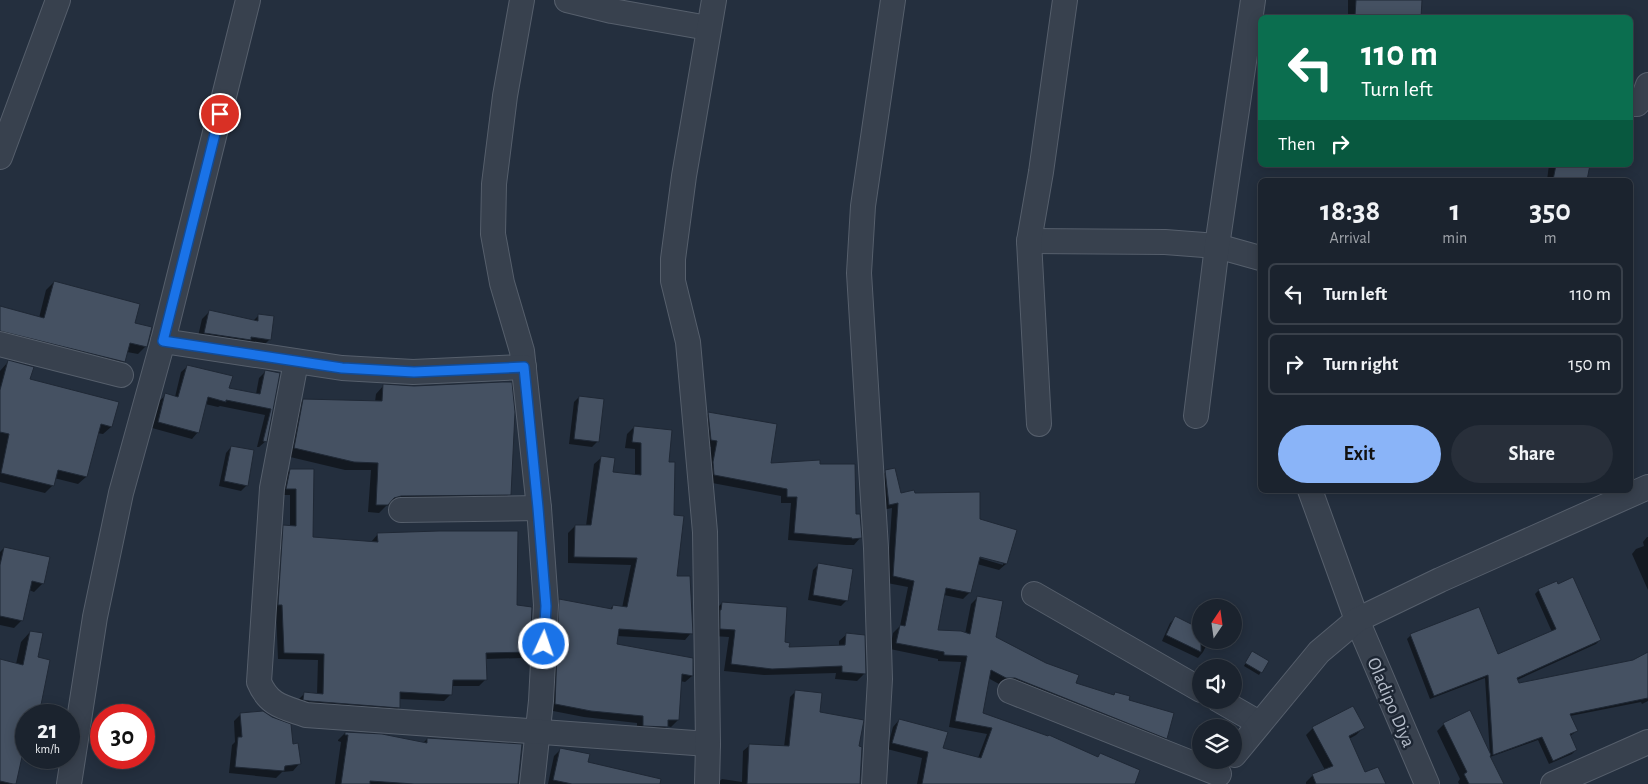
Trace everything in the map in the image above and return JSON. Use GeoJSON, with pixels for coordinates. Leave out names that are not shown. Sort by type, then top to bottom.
{"type":"FeatureCollection","features":[{"type":"Feature","properties":{"kind":"street"},"geometry":{"type":"LineString","coordinates":[[0,157],[58,0]]}},
{"type":"Feature","properties":{"kind":"street"},"geometry":{"type":"LineString","coordinates":[[69,784],[94,617],[121,493],[163,341],[248,0]]}},
{"type":"Feature","properties":{"kind":"street"},"geometry":{"type":"LineString","coordinates":[[522,0],[505,96],[494,184],[493,234],[502,283],[522,351],[546,606],[541,701],[532,784]]}},
{"type":"Feature","properties":{"kind":"street"},"geometry":{"type":"LineString","coordinates":[[568,0],[612,11],[708,28]]}},
{"type":"Feature","properties":{"kind":"street"},"geometry":{"type":"LineString","coordinates":[[707,784],[705,532],[688,342],[673,281],[673,259],[684,176],[714,0]]}},
{"type":"Feature","properties":{"kind":"street"},"geometry":{"type":"LineString","coordinates":[[874,784],[880,679],[877,585],[859,273],[864,206],[893,0]]}},
{"type":"Feature","properties":{"kind":"street"},"geometry":{"type":"LineString","coordinates":[[1039,424],[1029,241],[1041,172],[1065,0]]}},
{"type":"Feature","properties":{"kind":"street"},"geometry":{"type":"LineString","coordinates":[[1196,416],[1217,246],[1253,0]]}},
{"type":"Feature","properties":{"kind":"street"},"geometry":{"type":"LineString","coordinates":[[1633,79],[1648,79]]}},
{"type":"Feature","properties":{"kind":"street"},"geometry":{"type":"LineString","coordinates":[[1633,104],[1637,104],[1644,96],[1648,85]]}},
{"type":"Feature","properties":{"kind":"street"},"geometry":{"type":"LineString","coordinates":[[1029,241],[1165,242],[1217,246],[1258,257]]}},
{"type":"Feature","properties":{"kind":"street"},"geometry":{"type":"LineString","coordinates":[[163,341],[342,368],[414,372],[524,367]]}},
{"type":"Feature","properties":{"kind":"street"},"geometry":{"type":"LineString","coordinates":[[0,344],[121,375]]}},
{"type":"Feature","properties":{"kind":"street"},"geometry":{"type":"LineString","coordinates":[[296,362],[272,488],[260,682],[264,694],[273,703],[306,715],[708,744]]}},
{"type":"Feature","properties":{"kind":"street"},"geometry":{"type":"LineString","coordinates":[[1633,493],[1648,486]]}},
{"type":"Feature","properties":{"kind":"street","name":"Oladipo Diya"},"geometry":{"type":"LineString","coordinates":[[1311,493],[1357,620],[1427,784]]}},
{"type":"Feature","properties":{"kind":"street"},"geometry":{"type":"LineString","coordinates":[[1242,745],[1318,652],[1357,620],[1440,580],[1633,493]]}},
{"type":"Feature","properties":{"kind":"street"},"geometry":{"type":"LineString","coordinates":[[400,510],[538,508]]}},
{"type":"Feature","properties":{"kind":"street"},"geometry":{"type":"LineString","coordinates":[[1034,594],[1192,685]]}},
{"type":"Feature","properties":{"kind":"street"},"geometry":{"type":"LineString","coordinates":[[1010,691],[1221,773]]}},
{"type":"Feature","properties":{"kind":"street"},"geometry":{"type":"LineString","coordinates":[[1234,709],[1259,723]]}},
{"type":"Feature","properties":{"kind":"street"},"geometry":{"type":"LineString","coordinates":[[1553,784],[1648,742]]}},
{"type":"Feature","properties":{"kind":"building"},"geometry":{"type":"Polygon","coordinates":[[[1356,0],[1422,0],[1421,15],[1355,15],[1356,0]]]}},
{"type":"Feature","properties":{"kind":"building"},"geometry":{"type":"Polygon","coordinates":[[[1556,167],[1590,167],[1587,178],[1553,178],[1556,167]]]}},
{"type":"Feature","properties":{"kind":"building"},"geometry":{"type":"Polygon","coordinates":[[[54,281],[140,304],[135,323],[152,327],[147,347],[130,343],[125,362],[0,331],[0,306],[44,318],[54,281]]]}},
{"type":"Feature","properties":{"kind":"building"},"geometry":{"type":"Polygon","coordinates":[[[209,310],[258,321],[258,314],[274,316],[271,340],[251,337],[251,340],[204,333],[209,310]]]}},
{"type":"Feature","properties":{"kind":"building"},"geometry":{"type":"Polygon","coordinates":[[[8,360],[34,367],[30,379],[119,402],[112,427],[101,424],[87,477],[58,470],[54,486],[1,473],[9,434],[0,432],[0,390],[8,360]]]}},
{"type":"Feature","properties":{"kind":"building"},"geometry":{"type":"Polygon","coordinates":[[[187,365],[233,376],[229,388],[260,394],[265,370],[280,373],[267,442],[263,441],[271,409],[226,400],[226,402],[208,397],[199,433],[158,422],[165,393],[178,397],[187,365]]]}},
{"type":"Feature","properties":{"kind":"building"},"geometry":{"type":"Polygon","coordinates":[[[512,382],[515,412],[511,495],[401,496],[394,498],[388,505],[376,505],[378,463],[354,462],[294,448],[303,399],[382,401],[383,384],[414,386],[512,382]]]}},
{"type":"Feature","properties":{"kind":"building"},"geometry":{"type":"Polygon","coordinates":[[[579,396],[604,399],[599,442],[574,439],[579,396]]]}},
{"type":"Feature","properties":{"kind":"building"},"geometry":{"type":"Polygon","coordinates":[[[708,412],[777,424],[771,463],[820,460],[820,464],[855,464],[856,514],[860,514],[862,538],[852,539],[794,533],[797,497],[787,497],[787,489],[714,475],[713,462],[717,441],[711,440],[708,412]]]}},
{"type":"Feature","properties":{"kind":"building"},"geometry":{"type":"Polygon","coordinates":[[[634,426],[672,430],[669,462],[675,462],[674,515],[684,516],[677,576],[690,576],[693,634],[619,629],[617,644],[693,658],[693,676],[682,674],[679,720],[668,720],[668,727],[643,726],[643,716],[591,711],[555,704],[559,599],[612,609],[613,605],[627,607],[637,558],[574,557],[575,525],[591,525],[601,456],[615,458],[613,472],[641,475],[641,443],[632,442],[634,426]]]}},
{"type":"Feature","properties":{"kind":"building"},"geometry":{"type":"Polygon","coordinates":[[[231,446],[254,450],[248,486],[224,481],[231,446]]]}},
{"type":"Feature","properties":{"kind":"building"},"geometry":{"type":"Polygon","coordinates":[[[895,468],[901,493],[914,490],[915,493],[980,492],[980,519],[1017,530],[1007,564],[980,557],[971,593],[946,588],[938,630],[961,631],[970,634],[977,596],[1003,601],[996,637],[1046,663],[1079,675],[1076,683],[1114,695],[1115,692],[1130,696],[1129,700],[1174,713],[1167,739],[1015,678],[1006,678],[991,670],[983,713],[1049,735],[1098,757],[1100,753],[1140,770],[1135,784],[922,784],[928,752],[892,743],[899,719],[948,732],[943,748],[981,758],[992,728],[955,721],[967,656],[944,655],[944,652],[896,643],[900,625],[905,626],[914,581],[893,576],[898,503],[889,505],[885,470],[895,468]]]}},
{"type":"Feature","properties":{"kind":"building"},"geometry":{"type":"Polygon","coordinates":[[[290,469],[314,469],[313,537],[378,542],[377,533],[518,531],[517,605],[532,607],[530,652],[486,653],[487,680],[453,680],[452,695],[400,692],[400,708],[303,700],[304,692],[323,694],[324,654],[284,653],[282,605],[278,605],[283,525],[296,526],[296,489],[286,489],[290,469]]]}},
{"type":"Feature","properties":{"kind":"building"},"geometry":{"type":"Polygon","coordinates":[[[4,547],[50,557],[44,584],[32,581],[23,621],[0,616],[0,565],[4,547]]]}},
{"type":"Feature","properties":{"kind":"building"},"geometry":{"type":"Polygon","coordinates":[[[818,563],[853,569],[848,601],[813,595],[818,563]]]}},
{"type":"Feature","properties":{"kind":"building"},"geometry":{"type":"Polygon","coordinates":[[[1573,577],[1601,640],[1517,678],[1519,683],[1633,660],[1648,652],[1648,698],[1570,714],[1578,731],[1570,734],[1577,750],[1553,761],[1542,737],[1493,755],[1488,675],[1434,696],[1410,634],[1479,607],[1498,654],[1556,629],[1538,589],[1557,581],[1558,584],[1573,577]]]}},
{"type":"Feature","properties":{"kind":"building"},"geometry":{"type":"Polygon","coordinates":[[[722,602],[787,607],[785,642],[790,643],[789,647],[845,645],[846,633],[865,635],[866,674],[842,672],[842,666],[772,669],[731,664],[735,630],[720,629],[722,602]]]}},
{"type":"Feature","properties":{"kind":"building"},"geometry":{"type":"Polygon","coordinates":[[[1175,616],[1192,624],[1192,648],[1166,635],[1175,616]]]}},
{"type":"Feature","properties":{"kind":"building"},"geometry":{"type":"Polygon","coordinates":[[[30,631],[43,633],[38,657],[50,660],[41,704],[15,704],[15,769],[19,769],[16,784],[13,784],[0,781],[0,659],[23,665],[30,631]]]}},
{"type":"Feature","properties":{"kind":"building"},"geometry":{"type":"Polygon","coordinates":[[[1252,651],[1269,661],[1262,673],[1245,663],[1252,651]]]}},
{"type":"Feature","properties":{"kind":"building"},"geometry":{"type":"Polygon","coordinates":[[[795,690],[822,693],[820,712],[864,720],[859,746],[862,747],[860,784],[747,784],[749,744],[789,746],[795,690]]]}},
{"type":"Feature","properties":{"kind":"building"},"geometry":{"type":"Polygon","coordinates":[[[1353,706],[1365,728],[1349,736],[1365,772],[1378,767],[1386,784],[1316,784],[1312,774],[1333,766],[1312,727],[1353,706]]]}},
{"type":"Feature","properties":{"kind":"building"},"geometry":{"type":"Polygon","coordinates":[[[1470,710],[1504,784],[1469,784],[1464,774],[1467,772],[1443,723],[1470,710]]]}},
{"type":"Feature","properties":{"kind":"building"},"geometry":{"type":"Polygon","coordinates":[[[263,711],[272,717],[291,724],[293,744],[298,743],[301,764],[285,766],[284,771],[235,767],[238,737],[242,737],[240,713],[263,711]]]}},
{"type":"Feature","properties":{"kind":"building"},"geometry":{"type":"Polygon","coordinates":[[[345,732],[382,734],[427,743],[427,738],[522,744],[518,784],[414,784],[370,781],[370,784],[341,784],[348,735],[345,735],[345,732]]]}},
{"type":"Feature","properties":{"kind":"building"},"geometry":{"type":"Polygon","coordinates":[[[560,748],[590,754],[588,762],[661,779],[660,784],[572,784],[553,780],[560,748]]]}},
{"type":"Feature","properties":{"kind":"route"},"geometry":{"type":"LineString","coordinates":[[220,114],[163,341],[342,368],[414,372],[524,367],[546,606],[544,644]]}}]}
